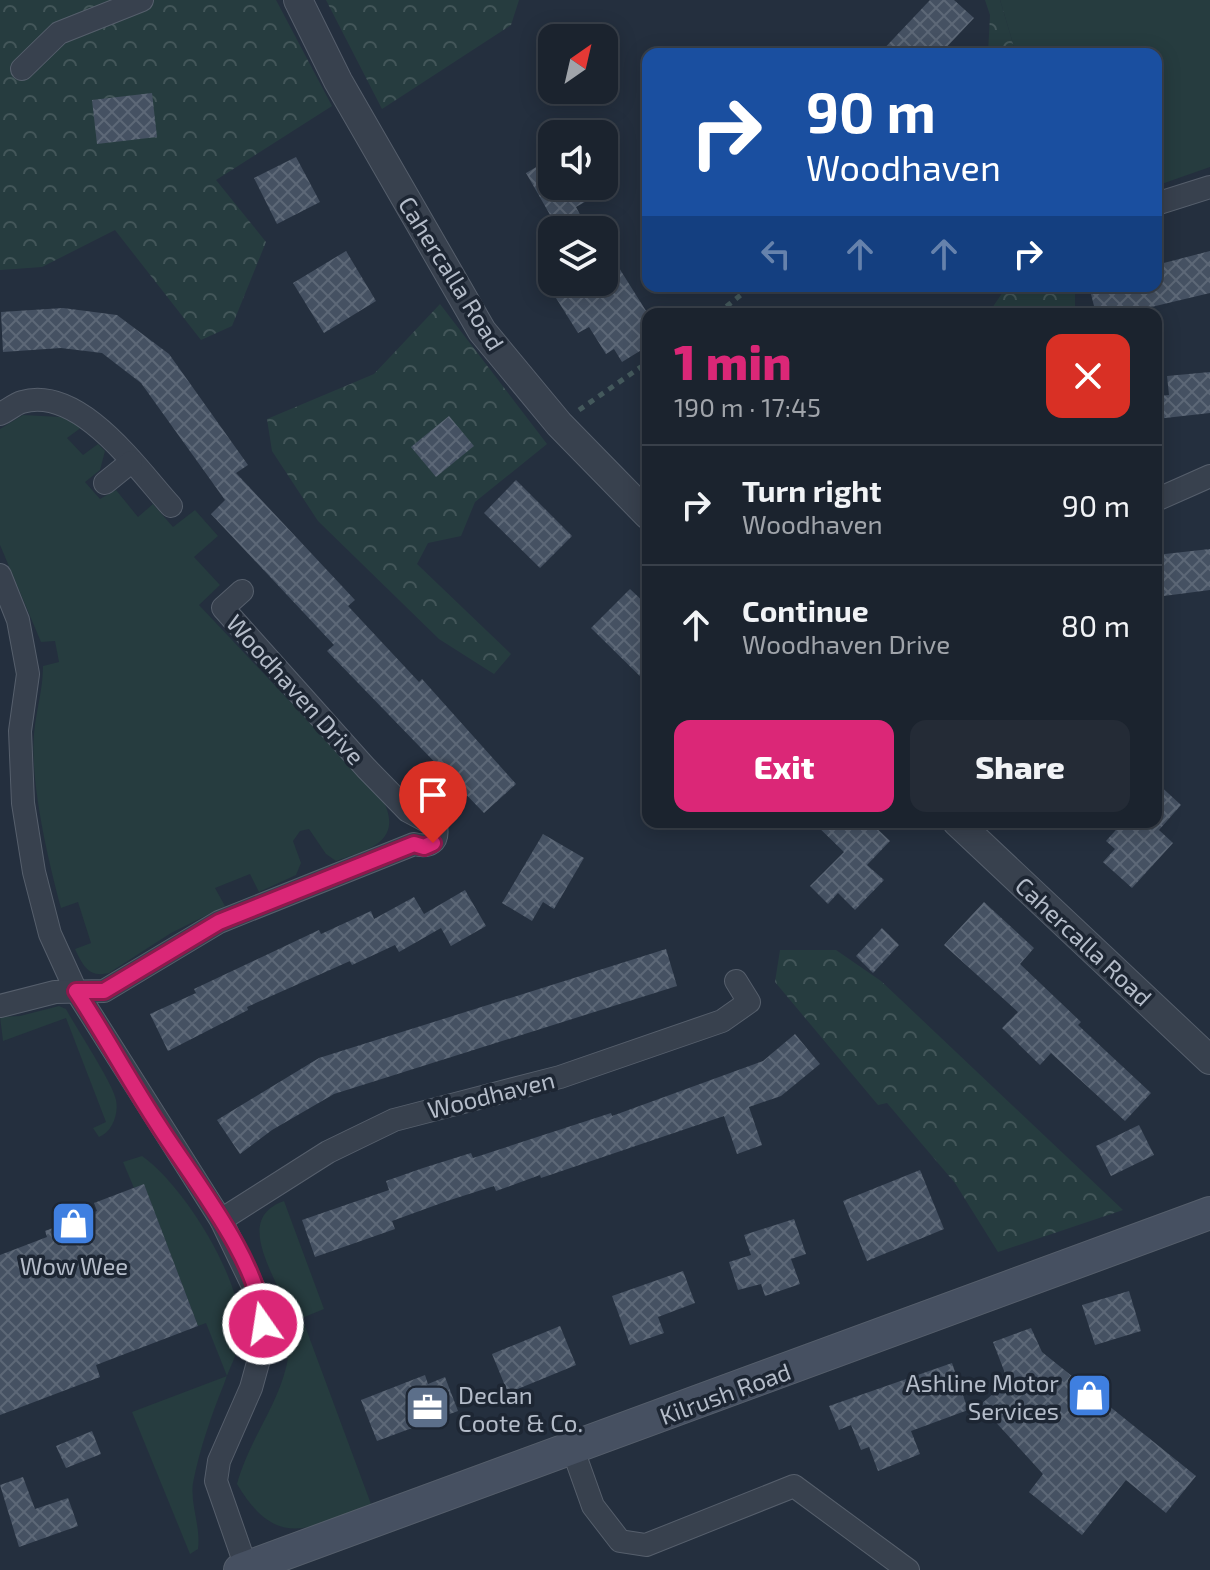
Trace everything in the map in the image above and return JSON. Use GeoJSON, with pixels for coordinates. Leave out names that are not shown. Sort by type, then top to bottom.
{"type":"FeatureCollection","features":[{"type":"Feature","properties":{"kind":"main road","name":"Kilrush Road"},"geometry":{"type":"LineString","coordinates":[[243,1569],[1210,1213]]}},
{"type":"Feature","properties":{"kind":"street"},"geometry":{"type":"LineString","coordinates":[[22,69],[59,33],[142,0]]}},
{"type":"Feature","properties":{"kind":"street","name":"Cahercalla Road"},"geometry":{"type":"LineString","coordinates":[[298,0],[338,81],[482,331],[559,424],[642,509]]}},
{"type":"Feature","properties":{"kind":"street"},"geometry":{"type":"LineString","coordinates":[[1162,202],[1210,187]]}},
{"type":"Feature","properties":{"kind":"street"},"geometry":{"type":"LineString","coordinates":[[0,414],[24,401],[70,409],[98,425],[171,506]]}},
{"type":"Feature","properties":{"kind":"street"},"geometry":{"type":"LineString","coordinates":[[105,483],[131,462]]}},
{"type":"Feature","properties":{"kind":"street"},"geometry":{"type":"LineString","coordinates":[[1162,497],[1210,476]]}},
{"type":"Feature","properties":{"kind":"street"},"geometry":{"type":"LineString","coordinates":[[0,575],[18,620],[28,674],[10,731],[34,872],[50,934],[76,991],[221,1220],[263,1307],[264,1341],[251,1388],[219,1461],[216,1481],[243,1569]]}},
{"type":"Feature","properties":{"kind":"street","name":"Woodhaven Drive"},"geometry":{"type":"LineString","coordinates":[[76,991],[104,991],[219,922],[414,844],[424,847],[433,843],[438,835],[436,826],[408,811],[366,768],[223,608],[242,591]]}},
{"type":"Feature","properties":{"kind":"street","name":"Cahercalla Road"},"geometry":{"type":"LineString","coordinates":[[963,828],[1210,1060]]}},
{"type":"Feature","properties":{"kind":"street","name":"Woodhaven"},"geometry":{"type":"LineString","coordinates":[[221,1220],[328,1152],[394,1120],[560,1077],[722,1021],[749,1002],[736,981]]}},
{"type":"Feature","properties":{"kind":"street"},"geometry":{"type":"LineString","coordinates":[[0,1006],[76,991]]}},
{"type":"Feature","properties":{"kind":"street"},"geometry":{"type":"LineString","coordinates":[[573,1450],[593,1506],[620,1541],[646,1545],[794,1486],[908,1570]]}},
{"type":"Feature","properties":{"kind":"path"},"geometry":{"type":"LineString","coordinates":[[724,308],[744,292]]}},
{"type":"Feature","properties":{"kind":"path"},"geometry":{"type":"LineString","coordinates":[[559,424],[642,366]]}},
{"type":"Feature","properties":{"kind":"green space"},"geometry":{"type":"Polygon","coordinates":[[[0,0],[276,0],[332,106],[216,180],[266,242],[232,326],[201,340],[115,230],[42,267],[0,270],[0,0]]]}},
{"type":"Feature","properties":{"kind":"green space"},"geometry":{"type":"Polygon","coordinates":[[[326,0],[519,0],[511,25],[382,109],[326,0]]]}},
{"type":"Feature","properties":{"kind":"green space"},"geometry":{"type":"Polygon","coordinates":[[[985,0],[1000,0],[1014,48],[988,48],[990,15],[985,0]]]}},
{"type":"Feature","properties":{"kind":"green space"},"geometry":{"type":"Polygon","coordinates":[[[1000,0],[1210,0],[1210,167],[1162,184],[1162,48],[1014,48],[1000,0]]]}},
{"type":"Feature","properties":{"kind":"green space"},"geometry":{"type":"Polygon","coordinates":[[[1003,292],[1075,292],[1075,308],[992,308],[1003,292]]]}},
{"type":"Feature","properties":{"kind":"green space"},"geometry":{"type":"Polygon","coordinates":[[[440,304],[547,444],[475,502],[461,536],[428,543],[417,564],[511,654],[494,674],[439,639],[318,521],[272,451],[267,419],[374,374],[440,304]]]}},
{"type":"Feature","properties":{"kind":"green space"},"geometry":{"type":"Polygon","coordinates":[[[23,415],[61,417],[82,427],[67,438],[83,455],[98,444],[105,451],[100,470],[85,482],[100,499],[116,490],[138,517],[153,504],[173,527],[195,510],[218,536],[194,557],[220,585],[199,605],[383,800],[388,814],[389,826],[379,842],[336,861],[326,854],[309,829],[300,831],[293,841],[301,863],[296,875],[259,892],[250,874],[215,888],[225,906],[171,933],[109,973],[92,972],[75,949],[91,943],[78,902],[61,908],[37,798],[33,754],[43,666],[59,662],[55,641],[41,642],[0,545],[0,429],[23,415]]]}},
{"type":"Feature","properties":{"kind":"green space"},"geometry":{"type":"Polygon","coordinates":[[[780,950],[836,950],[881,981],[1123,1210],[998,1252],[955,1183],[887,1103],[878,1105],[775,982],[780,950]]]}},
{"type":"Feature","properties":{"kind":"green space"},"geometry":{"type":"Polygon","coordinates":[[[59,1006],[66,1009],[116,1100],[114,1122],[99,1137],[93,1128],[106,1122],[66,1018],[3,1041],[0,1017],[20,1016],[59,1006]]]}},
{"type":"Feature","properties":{"kind":"green space"},"geometry":{"type":"Polygon","coordinates":[[[142,1156],[159,1170],[194,1213],[224,1266],[240,1317],[240,1338],[227,1376],[206,1323],[198,1326],[144,1185],[134,1188],[123,1162],[142,1156]]]}},
{"type":"Feature","properties":{"kind":"green space"},"geometry":{"type":"Polygon","coordinates":[[[284,1201],[324,1309],[302,1318],[371,1504],[313,1526],[297,1528],[282,1527],[267,1519],[252,1506],[237,1484],[279,1389],[290,1348],[287,1309],[260,1239],[260,1223],[268,1211],[284,1201]]]}},
{"type":"Feature","properties":{"kind":"green space"},"geometry":{"type":"Polygon","coordinates":[[[227,1376],[206,1432],[193,1483],[199,1541],[198,1549],[190,1554],[132,1412],[227,1376]]]}},
{"type":"Feature","properties":{"kind":"building"},"geometry":{"type":"Polygon","coordinates":[[[930,0],[954,0],[974,18],[946,48],[885,48],[930,0]]]}},
{"type":"Feature","properties":{"kind":"building"},"geometry":{"type":"Polygon","coordinates":[[[152,93],[157,137],[97,144],[92,100],[152,93]]]}},
{"type":"Feature","properties":{"kind":"building"},"geometry":{"type":"Polygon","coordinates":[[[296,157],[320,202],[277,224],[254,178],[296,157]]]}},
{"type":"Feature","properties":{"kind":"building"},"geometry":{"type":"Polygon","coordinates":[[[538,166],[538,194],[526,173],[538,166]]]}},
{"type":"Feature","properties":{"kind":"building"},"geometry":{"type":"Polygon","coordinates":[[[542,200],[588,200],[576,207],[581,216],[551,216],[542,200]]]}},
{"type":"Feature","properties":{"kind":"building"},"geometry":{"type":"Polygon","coordinates":[[[346,251],[376,301],[324,333],[293,283],[346,251]]]}},
{"type":"Feature","properties":{"kind":"building"},"geometry":{"type":"Polygon","coordinates":[[[1210,251],[1210,293],[1147,308],[1094,308],[1090,292],[1162,292],[1162,263],[1210,251]]]}},
{"type":"Feature","properties":{"kind":"building"},"geometry":{"type":"Polygon","coordinates":[[[618,266],[644,308],[642,350],[622,362],[614,349],[606,354],[589,327],[578,333],[556,298],[618,296],[618,266]]]}},
{"type":"Feature","properties":{"kind":"building"},"geometry":{"type":"Polygon","coordinates":[[[63,308],[117,315],[169,354],[248,465],[236,473],[355,600],[348,606],[419,682],[422,679],[516,784],[484,813],[327,651],[334,645],[211,514],[225,500],[141,383],[102,353],[61,348],[3,352],[1,312],[63,308]]]}},
{"type":"Feature","properties":{"kind":"building"},"geometry":{"type":"Polygon","coordinates":[[[1210,372],[1210,413],[1162,418],[1162,396],[1169,395],[1167,376],[1210,372]]]}},
{"type":"Feature","properties":{"kind":"building"},"geometry":{"type":"Polygon","coordinates":[[[449,416],[474,446],[436,477],[411,447],[449,416]]]}},
{"type":"Feature","properties":{"kind":"building"},"geometry":{"type":"Polygon","coordinates":[[[516,480],[572,536],[540,568],[484,513],[516,480]]]}},
{"type":"Feature","properties":{"kind":"building"},"geometry":{"type":"Polygon","coordinates":[[[1210,549],[1210,590],[1162,596],[1162,554],[1210,549]]]}},
{"type":"Feature","properties":{"kind":"building"},"geometry":{"type":"Polygon","coordinates":[[[630,589],[642,600],[642,678],[591,628],[630,589]]]}},
{"type":"Feature","properties":{"kind":"building"},"geometry":{"type":"Polygon","coordinates":[[[1162,788],[1181,805],[1162,827],[1162,788]]]}},
{"type":"Feature","properties":{"kind":"building"},"geometry":{"type":"Polygon","coordinates":[[[819,828],[876,828],[890,841],[867,865],[884,880],[855,910],[838,893],[828,904],[810,886],[844,852],[819,828]]]}},
{"type":"Feature","properties":{"kind":"building"},"geometry":{"type":"Polygon","coordinates":[[[1118,828],[1161,828],[1159,830],[1173,843],[1132,888],[1103,862],[1115,849],[1106,841],[1118,828]]]}},
{"type":"Feature","properties":{"kind":"building"},"geometry":{"type":"Polygon","coordinates":[[[543,834],[584,858],[554,909],[543,902],[532,921],[502,903],[543,834]]]}},
{"type":"Feature","properties":{"kind":"building"},"geometry":{"type":"Polygon","coordinates":[[[465,890],[486,926],[451,946],[441,928],[399,952],[395,945],[352,965],[350,961],[247,1007],[248,1010],[168,1051],[150,1014],[196,993],[194,989],[319,930],[321,934],[371,911],[374,919],[414,897],[424,914],[465,890]]]}},
{"type":"Feature","properties":{"kind":"building"},"geometry":{"type":"Polygon","coordinates":[[[984,902],[1034,948],[1020,964],[1081,1022],[1078,1025],[1151,1093],[1125,1121],[1051,1053],[1040,1065],[1002,1028],[1018,1012],[944,945],[984,902]]]}},
{"type":"Feature","properties":{"kind":"building"},"geometry":{"type":"Polygon","coordinates":[[[882,928],[899,945],[873,973],[856,956],[882,928]]]}},
{"type":"Feature","properties":{"kind":"building"},"geometry":{"type":"Polygon","coordinates":[[[666,949],[677,986],[334,1094],[272,1130],[240,1154],[217,1120],[319,1058],[666,949]]]}},
{"type":"Feature","properties":{"kind":"building"},"geometry":{"type":"Polygon","coordinates":[[[795,1034],[820,1064],[781,1096],[749,1107],[762,1145],[737,1154],[724,1116],[541,1178],[540,1175],[496,1191],[494,1186],[447,1201],[392,1221],[395,1229],[315,1257],[302,1220],[389,1190],[386,1181],[423,1168],[471,1153],[473,1158],[611,1113],[612,1116],[763,1061],[795,1034]]]}},
{"type":"Feature","properties":{"kind":"building"},"geometry":{"type":"Polygon","coordinates":[[[1139,1125],[1154,1155],[1111,1176],[1096,1146],[1139,1125]]]}},
{"type":"Feature","properties":{"kind":"building"},"geometry":{"type":"Polygon","coordinates":[[[920,1170],[944,1229],[867,1261],[843,1201],[920,1170]]]}},
{"type":"Feature","properties":{"kind":"building"},"geometry":{"type":"Polygon","coordinates":[[[144,1184],[198,1326],[96,1365],[100,1377],[0,1415],[0,1255],[47,1237],[45,1231],[97,1211],[94,1203],[144,1184]]]}},
{"type":"Feature","properties":{"kind":"building"},"geometry":{"type":"Polygon","coordinates":[[[794,1219],[806,1254],[791,1259],[800,1284],[765,1296],[761,1284],[738,1290],[729,1262],[751,1255],[744,1235],[794,1219]]]}},
{"type":"Feature","properties":{"kind":"building"},"geometry":{"type":"Polygon","coordinates":[[[683,1271],[695,1303],[658,1317],[664,1333],[630,1345],[612,1296],[683,1271]]]}},
{"type":"Feature","properties":{"kind":"building"},"geometry":{"type":"Polygon","coordinates":[[[1129,1291],[1141,1331],[1095,1345],[1082,1305],[1129,1291]]]}},
{"type":"Feature","properties":{"kind":"building"},"geometry":{"type":"Polygon","coordinates":[[[560,1326],[576,1365],[508,1393],[492,1354],[560,1326]]]}},
{"type":"Feature","properties":{"kind":"building"},"geometry":{"type":"Polygon","coordinates":[[[1031,1328],[1042,1352],[1196,1476],[1166,1513],[1126,1480],[1082,1535],[1029,1492],[1043,1474],[980,1405],[1008,1381],[993,1342],[1031,1328]]]}},
{"type":"Feature","properties":{"kind":"building"},"geometry":{"type":"Polygon","coordinates":[[[952,1363],[968,1410],[911,1431],[920,1454],[878,1471],[869,1447],[861,1450],[851,1425],[839,1430],[829,1406],[952,1363]]]}},
{"type":"Feature","properties":{"kind":"building"},"geometry":{"type":"Polygon","coordinates":[[[425,1375],[428,1384],[445,1377],[458,1411],[377,1441],[361,1400],[425,1375]]]}},
{"type":"Feature","properties":{"kind":"building"},"geometry":{"type":"Polygon","coordinates":[[[92,1431],[101,1454],[66,1468],[56,1446],[92,1431]]]}},
{"type":"Feature","properties":{"kind":"building"},"geometry":{"type":"Polygon","coordinates":[[[23,1477],[35,1509],[68,1498],[78,1526],[19,1547],[0,1485],[23,1477]]]}},
{"type":"Feature","properties":{"kind":"place","name":"Wow Wee"},"geometry":{"type":"Point","coordinates":[74,1223]}},
{"type":"Feature","properties":{"kind":"place","name":"Ashline Motor Services"},"geometry":{"type":"Point","coordinates":[1090,1396]}},
{"type":"Feature","properties":{"kind":"place","name":"Declan Coote & Co."},"geometry":{"type":"Point","coordinates":[427,1408]}},
{"type":"Feature","properties":{"kind":"route"},"geometry":{"type":"LineString","coordinates":[[263,1324],[263,1307],[256,1289],[221,1220],[76,991],[104,991],[219,922],[414,844],[424,847],[433,843]]}}]}
